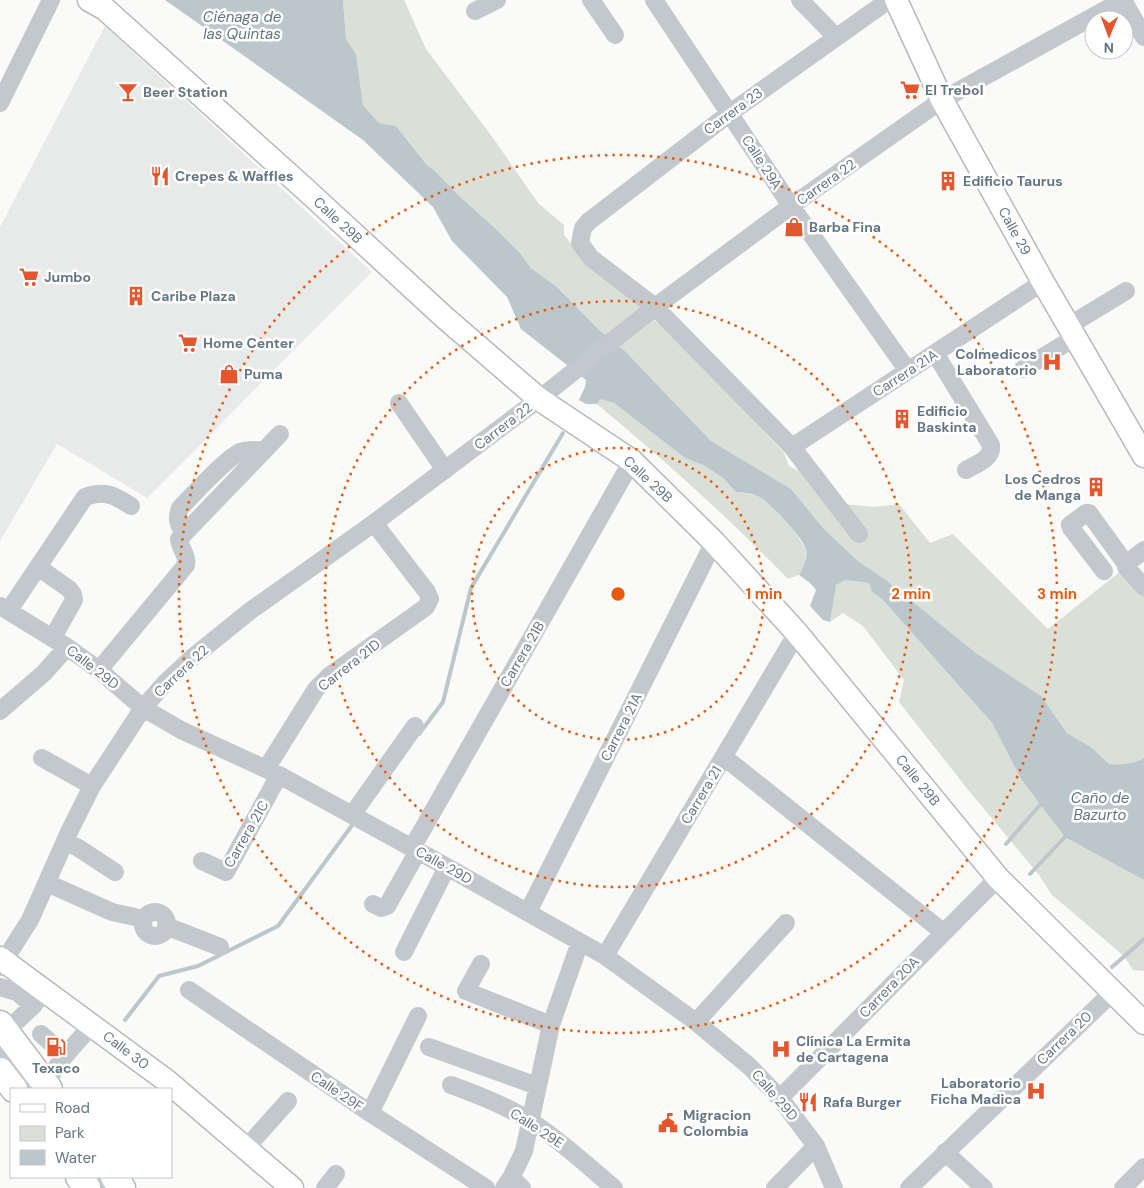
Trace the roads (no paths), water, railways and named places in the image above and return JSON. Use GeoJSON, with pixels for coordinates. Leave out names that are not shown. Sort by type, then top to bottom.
{"type":"FeatureCollection","features":[{"type":"Feature","properties":{"kind":"highway"},"geometry":{"type":"LineString","coordinates":[[30,1030],[41,1088]]}},
{"type":"Feature","properties":{"kind":"highway"},"geometry":{"type":"LineString","coordinates":[[0,1071],[13,1088]]}},
{"type":"Feature","properties":{"kind":"main road","name":"Calle 29B"},"geometry":{"type":"LineString","coordinates":[[89,0],[105,9],[444,317],[539,399],[632,461],[714,542],[798,633],[998,878],[1144,1023]]}},
{"type":"Feature","properties":{"kind":"main road","name":"Calle 29"},"geometry":{"type":"LineString","coordinates":[[896,0],[942,100],[1043,282],[1144,456]]}},
{"type":"Feature","properties":{"kind":"main road","name":"Calle 30"},"geometry":{"type":"LineString","coordinates":[[2,962],[30,1030],[92,1025],[167,1081],[292,1188]]}},
{"type":"Feature","properties":{"kind":"street"},"geometry":{"type":"LineString","coordinates":[[0,102],[51,0]]}},
{"type":"Feature","properties":{"kind":"street"},"geometry":{"type":"LineString","coordinates":[[590,0],[615,35]]}},
{"type":"Feature","properties":{"kind":"street","name":"Calle 29A"},"geometry":{"type":"LineString","coordinates":[[654,0],[791,206],[908,371]]}},
{"type":"Feature","properties":{"kind":"street"},"geometry":{"type":"LineString","coordinates":[[800,0],[836,37]]}},
{"type":"Feature","properties":{"kind":"street","name":"Carrera 23"},"geometry":{"type":"LineString","coordinates":[[651,311],[591,258],[580,243],[583,228],[588,222],[730,113],[889,0]]}},
{"type":"Feature","properties":{"kind":"street"},"geometry":{"type":"LineString","coordinates":[[1123,0],[1144,37]]}},
{"type":"Feature","properties":{"kind":"street","name":"Carrera 22"},"geometry":{"type":"LineString","coordinates":[[2,962],[30,920],[92,786],[143,708],[166,682],[193,657],[250,611],[445,470],[791,206],[942,100],[1123,0]]}},
{"type":"Feature","properties":{"kind":"street"},"geometry":{"type":"LineString","coordinates":[[475,11],[492,1]]}},
{"type":"Feature","properties":{"kind":"street","name":"Carrera 21A"},"geometry":{"type":"LineString","coordinates":[[792,447],[1043,282]]}},
{"type":"Feature","properties":{"kind":"street"},"geometry":{"type":"LineString","coordinates":[[1023,369],[1126,291]]}},
{"type":"Feature","properties":{"kind":"street"},"geometry":{"type":"LineString","coordinates":[[651,311],[792,447],[859,534]]}},
{"type":"Feature","properties":{"kind":"street"},"geometry":{"type":"LineString","coordinates":[[935,353],[991,445],[992,451],[990,456],[966,470]]}},
{"type":"Feature","properties":{"kind":"street"},"geometry":{"type":"LineString","coordinates":[[399,403],[445,470]]}},
{"type":"Feature","properties":{"kind":"street"},"geometry":{"type":"LineString","coordinates":[[99,670],[186,566],[186,556],[179,539],[280,434]]}},
{"type":"Feature","properties":{"kind":"street","name":"Carrera 21B"},"geometry":{"type":"LineString","coordinates":[[373,904],[381,908],[387,906],[415,849],[632,461]]}},
{"type":"Feature","properties":{"kind":"street"},"geometry":{"type":"LineString","coordinates":[[4,608],[38,567],[85,497],[97,493],[114,495],[131,506]]}},
{"type":"Feature","properties":{"kind":"street"},"geometry":{"type":"LineString","coordinates":[[1104,571],[1070,528],[1070,525],[1086,513],[1090,513],[1126,564],[1126,568],[1144,587]]}},
{"type":"Feature","properties":{"kind":"street","name":"Carrera 21D"},"geometry":{"type":"LineString","coordinates":[[272,772],[316,689],[330,676],[426,607],[430,599],[427,592],[374,523]]}},
{"type":"Feature","properties":{"kind":"street","name":"Carrera 21A"},"geometry":{"type":"LineString","coordinates":[[528,912],[714,542]]}},
{"type":"Feature","properties":{"kind":"street"},"geometry":{"type":"LineString","coordinates":[[1126,564],[1144,550]]}},
{"type":"Feature","properties":{"kind":"street"},"geometry":{"type":"LineString","coordinates":[[0,711],[44,672],[60,642],[74,600],[73,594],[69,589],[38,567]]}},
{"type":"Feature","properties":{"kind":"street","name":"Calle 29D"},"geometry":{"type":"LineString","coordinates":[[4,608],[60,642],[99,670],[143,708],[181,730],[272,772],[415,849],[605,956],[696,1022],[749,1066],[780,1098],[816,1146],[834,1188]]}},
{"type":"Feature","properties":{"kind":"street","name":"Carrera 21"},"geometry":{"type":"LineString","coordinates":[[605,956],[798,633]]}},
{"type":"Feature","properties":{"kind":"street"},"geometry":{"type":"LineString","coordinates":[[352,815],[415,726]]}},
{"type":"Feature","properties":{"kind":"street"},"geometry":{"type":"LineString","coordinates":[[724,757],[943,932]]}},
{"type":"Feature","properties":{"kind":"street"},"geometry":{"type":"LineString","coordinates":[[42,758],[92,786]]}},
{"type":"Feature","properties":{"kind":"street","name":"Carrera 21C"},"geometry":{"type":"LineString","coordinates":[[202,861],[226,872],[272,772]]}},
{"type":"Feature","properties":{"kind":"street"},"geometry":{"type":"LineString","coordinates":[[65,842],[77,847],[114,872]]}},
{"type":"Feature","properties":{"kind":"street"},"geometry":{"type":"LineString","coordinates":[[404,952],[447,867]]}},
{"type":"Feature","properties":{"kind":"street","name":"Carrera 20A"},"geometry":{"type":"LineString","coordinates":[[780,1098],[998,878]]}},
{"type":"Feature","properties":{"kind":"street"},"geometry":{"type":"LineString","coordinates":[[47,882],[112,912],[144,919],[148,914],[158,913],[163,916],[166,926],[178,929],[220,947]]}},
{"type":"Feature","properties":{"kind":"street"},"geometry":{"type":"LineString","coordinates":[[696,1022],[786,923]]}},
{"type":"Feature","properties":{"kind":"street"},"geometry":{"type":"LineString","coordinates":[[512,1185],[524,1151],[551,1025],[580,942]]}},
{"type":"Feature","properties":{"kind":"street"},"geometry":{"type":"LineString","coordinates":[[481,964],[466,990],[551,1025]]}},
{"type":"Feature","properties":{"kind":"street"},"geometry":{"type":"LineString","coordinates":[[0,987],[17,992],[30,1030],[52,1072],[41,1088]]}},
{"type":"Feature","properties":{"kind":"street","name":"Calle 29F"},"geometry":{"type":"LineString","coordinates":[[190,990],[370,1113],[486,1188]]}},
{"type":"Feature","properties":{"kind":"street","name":"Carrera 20"},"geometry":{"type":"LineString","coordinates":[[909,1188],[1112,993]]}},
{"type":"Feature","properties":{"kind":"street"},"geometry":{"type":"LineString","coordinates":[[370,1113],[418,1016]]}},
{"type":"Feature","properties":{"kind":"street"},"geometry":{"type":"LineString","coordinates":[[30,1030],[92,1025]]}},
{"type":"Feature","properties":{"kind":"street"},"geometry":{"type":"LineString","coordinates":[[430,1047],[537,1086]]}},
{"type":"Feature","properties":{"kind":"street","name":"Calle 29E"},"geometry":{"type":"LineString","coordinates":[[451,1085],[492,1100],[531,1122],[574,1154],[614,1188]]}},
{"type":"Feature","properties":{"kind":"street"},"geometry":{"type":"LineString","coordinates":[[246,1148],[288,1101]]}},
{"type":"Feature","properties":{"kind":"street"},"geometry":{"type":"LineString","coordinates":[[774,1188],[816,1146]]}},
{"type":"Feature","properties":{"kind":"street"},"geometry":{"type":"LineString","coordinates":[[945,1152],[984,1188]]}},
{"type":"Feature","properties":{"kind":"street"},"geometry":{"type":"LineString","coordinates":[[1123,1188],[1144,1167]]}},
{"type":"Feature","properties":{"kind":"street"},"geometry":{"type":"LineString","coordinates":[[325,1188],[336,1174]]}},
{"type":"Feature","properties":{"kind":"street"},"geometry":{"type":"LineString","coordinates":[[96,1178],[104,1188]]}},
{"type":"Feature","properties":{"kind":"water","name":"Caño de Bazurto"},"geometry":{"type":"Polygon","coordinates":[[[165,0],[343,0],[346,39],[356,54],[363,105],[379,123],[396,126],[427,165],[496,229],[520,253],[531,268],[557,287],[599,330],[625,351],[711,441],[791,489],[824,529],[858,561],[886,580],[976,653],[1041,696],[1067,733],[1091,747],[1109,764],[1127,764],[1144,758],[1144,880],[1065,837],[1021,779],[992,723],[882,599],[872,592],[869,583],[845,580],[836,585],[830,622],[823,620],[810,606],[816,590],[799,575],[806,559],[806,549],[784,519],[768,503],[755,495],[736,492],[723,478],[705,466],[685,458],[614,403],[600,399],[597,404],[586,404],[579,400],[586,380],[521,329],[507,297],[452,241],[433,207],[363,140],[165,0]]]}},
{"type":"Feature","properties":{"kind":"waterway"},"geometry":{"type":"LineString","coordinates":[[419,734],[443,702],[471,588],[563,433]]}},
{"type":"Feature","properties":{"kind":"waterway"},"geometry":{"type":"LineString","coordinates":[[1006,844],[1040,805]]}},
{"type":"Feature","properties":{"kind":"waterway"},"geometry":{"type":"LineString","coordinates":[[125,1020],[159,976],[198,966],[278,926],[353,824]]}},
{"type":"Feature","properties":{"kind":"waterway"},"geometry":{"type":"LineString","coordinates":[[1030,874],[1065,837]]}},
{"type":"Feature","properties":{"kind":"waterway"},"geometry":{"type":"LineString","coordinates":[[1112,967],[1144,939]]}},
{"type":"Feature","properties":{"kind":"place","name":"El Trebol"},"geometry":{"type":"Point","coordinates":[910,90]}},
{"type":"Feature","properties":{"kind":"place","name":"Beer Station"},"geometry":{"type":"Point","coordinates":[128,92]}},
{"type":"Feature","properties":{"kind":"place","name":"Crepes & Waffles"},"geometry":{"type":"Point","coordinates":[160,176]}},
{"type":"Feature","properties":{"kind":"place","name":"Edificio Taurus"},"geometry":{"type":"Point","coordinates":[948,181]}},
{"type":"Feature","properties":{"kind":"place","name":"Barba Fina"},"geometry":{"type":"Point","coordinates":[794,227]}},
{"type":"Feature","properties":{"kind":"place","name":"Jumbo"},"geometry":{"type":"Point","coordinates":[29,277]}},
{"type":"Feature","properties":{"kind":"place","name":"Caribe Plaza"},"geometry":{"type":"Point","coordinates":[136,296]}},
{"type":"Feature","properties":{"kind":"place","name":"Home Center"},"geometry":{"type":"Point","coordinates":[188,343]}},
{"type":"Feature","properties":{"kind":"place","name":"Colmedicos Laboratorio"},"geometry":{"type":"Point","coordinates":[1052,362]}},
{"type":"Feature","properties":{"kind":"place","name":"Puma"},"geometry":{"type":"Point","coordinates":[229,374]}},
{"type":"Feature","properties":{"kind":"place","name":"Edificio Baskinta"},"geometry":{"type":"Point","coordinates":[902,419]}},
{"type":"Feature","properties":{"kind":"place","name":"Los Cedros de Manga"},"geometry":{"type":"Point","coordinates":[1096,487]}},
{"type":"Feature","properties":{"kind":"place","name":"Texaco"},"geometry":{"type":"Point","coordinates":[56,1047]}},
{"type":"Feature","properties":{"kind":"place","name":"Clínica La Ermita de Cartagena"},"geometry":{"type":"Point","coordinates":[781,1049]}},
{"type":"Feature","properties":{"kind":"place","name":"Laboratorio Ficha Madica"},"geometry":{"type":"Point","coordinates":[1036,1091]}},
{"type":"Feature","properties":{"kind":"place","name":"Rafa Burger"},"geometry":{"type":"Point","coordinates":[808,1102]}},
{"type":"Feature","properties":{"kind":"place","name":"Migracion Colombia"},"geometry":{"type":"Point","coordinates":[668,1123]}},
{"type":"Feature","properties":{"kind":"water label","name":"Ciénaga de las Quintas"},"geometry":{"type":"Point","coordinates":[242,26]}}]}
